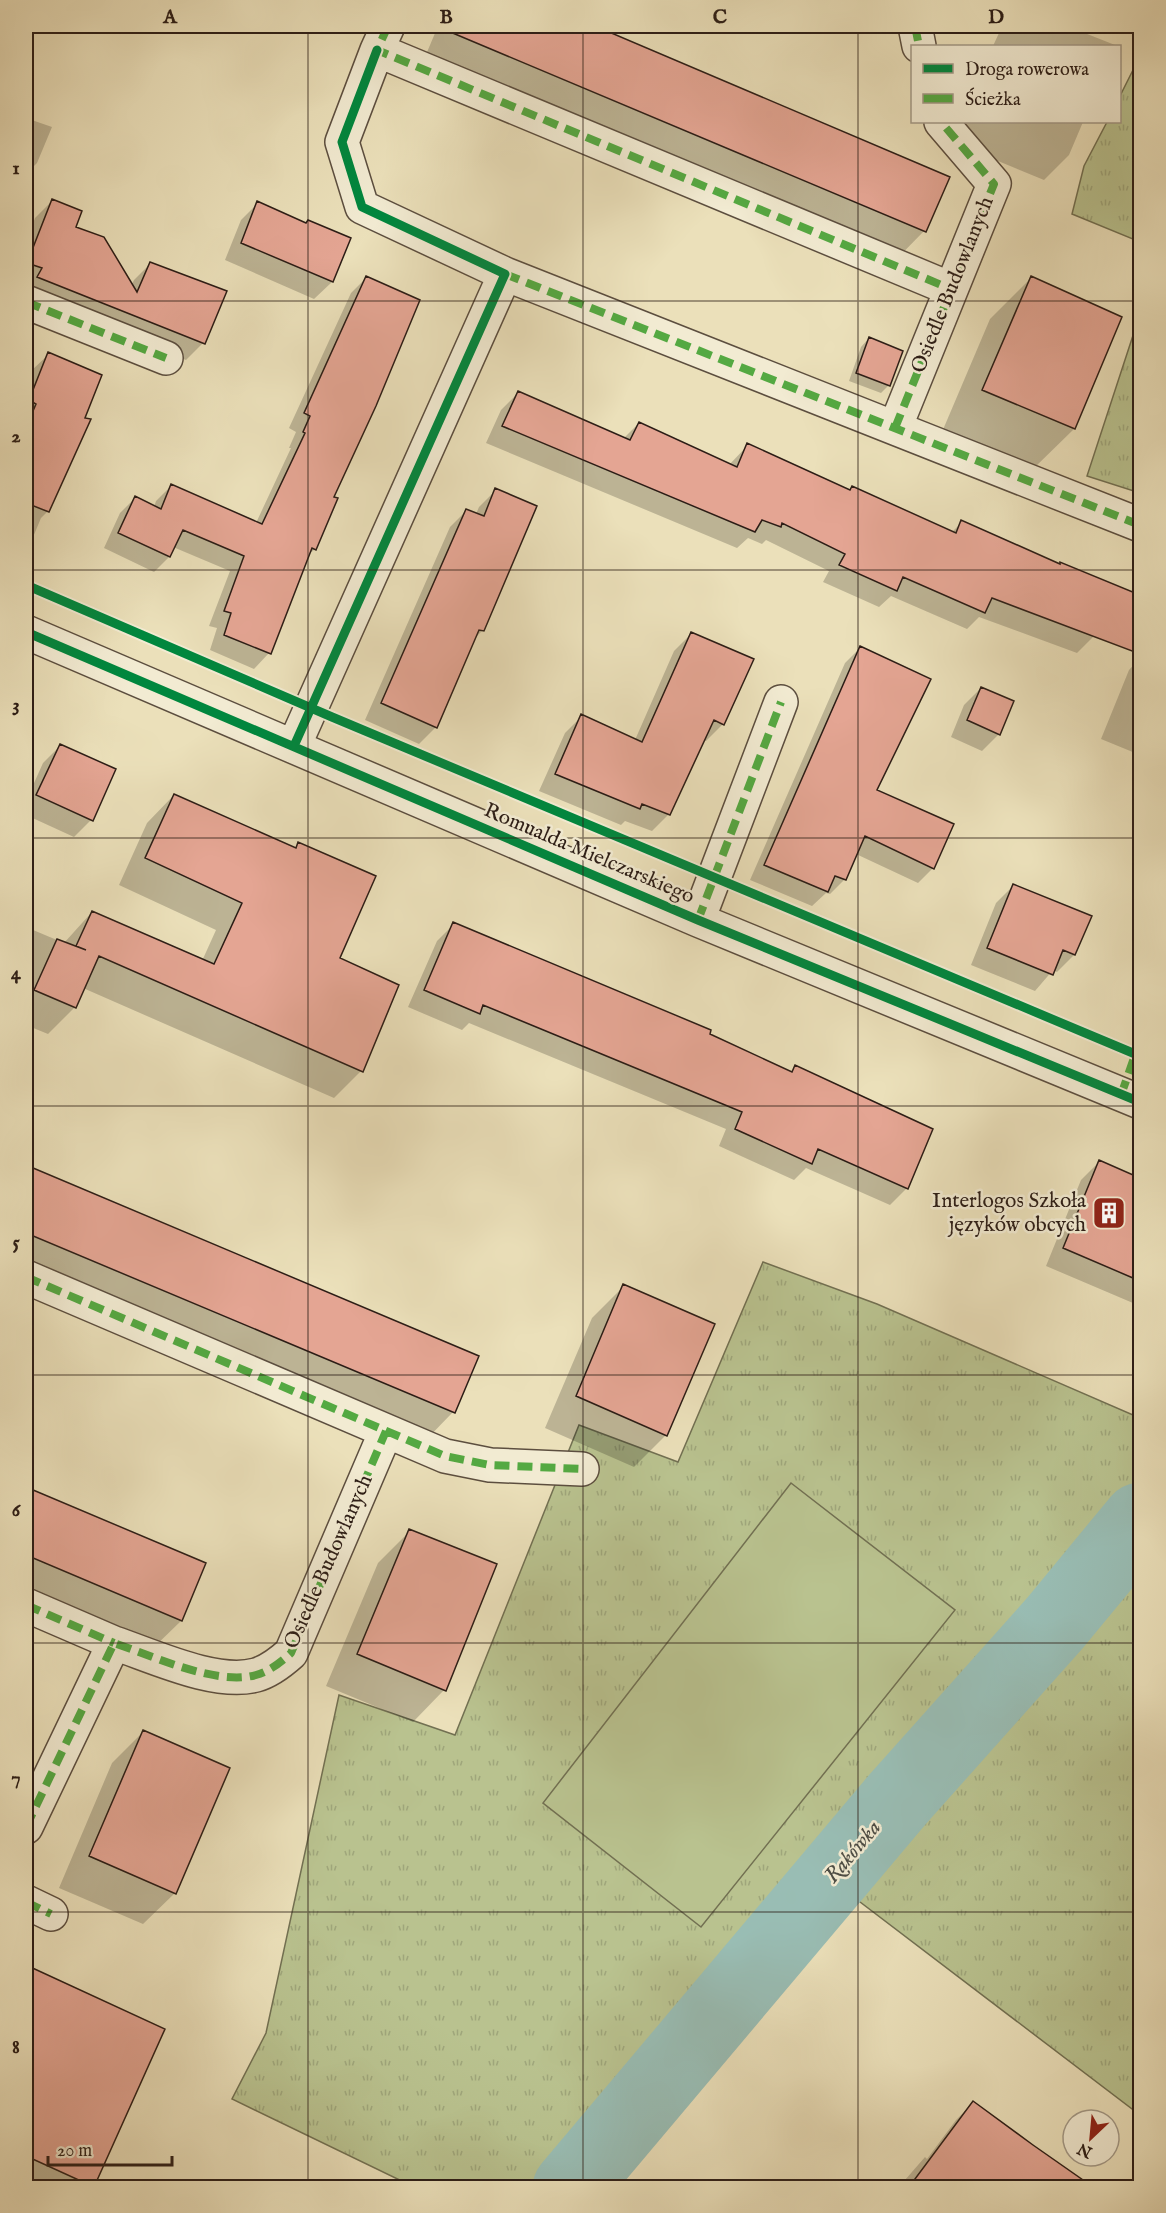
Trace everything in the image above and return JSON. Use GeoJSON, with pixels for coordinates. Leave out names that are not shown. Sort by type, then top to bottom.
{"type":"FeatureCollection","features":[{"type":"Feature","properties":{"kind":"street"},"geometry":{"type":"LineString","coordinates":[[915,26],[919,45]]}},
{"type":"Feature","properties":{"kind":"street"},"geometry":{"type":"LineString","coordinates":[[951,289],[383,38],[342,142],[362,207],[505,274],[1140,525]]}},
{"type":"Feature","properties":{"kind":"street","name":"Osiedle Budowlanych"},"geometry":{"type":"LineString","coordinates":[[895,428],[994,184],[942,123]]}},
{"type":"Feature","properties":{"kind":"street"},"geometry":{"type":"LineString","coordinates":[[294,746],[505,274]]}},
{"type":"Feature","properties":{"kind":"street"},"geometry":{"type":"LineString","coordinates":[[26,302],[166,358]]}},
{"type":"Feature","properties":{"kind":"street","name":"Romualda Mielczarskiego"},"geometry":{"type":"LineString","coordinates":[[26,632],[698,920],[1140,1102]]}},
{"type":"Feature","properties":{"kind":"street"},"geometry":{"type":"LineString","coordinates":[[698,920],[781,702]]}},
{"type":"Feature","properties":{"kind":"street"},"geometry":{"type":"LineString","coordinates":[[26,1277],[445,1456],[490,1464],[582,1469]]}},
{"type":"Feature","properties":{"kind":"street","name":"Osiedle Budowlanych"},"geometry":{"type":"LineString","coordinates":[[26,1605],[114,1643],[214,1677],[256,1675],[278,1665],[291,1653],[386,1431]]}},
{"type":"Feature","properties":{"kind":"street"},"geometry":{"type":"LineString","coordinates":[[26,1827],[114,1643]]}},
{"type":"Feature","properties":{"kind":"green space"},"geometry":{"type":"Polygon","coordinates":[[[1140,56],[1140,242],[1072,214],[1084,166],[1106,123],[1121,123],[1121,94],[1140,56]]]}},
{"type":"Feature","properties":{"kind":"green space"},"geometry":{"type":"Polygon","coordinates":[[[1140,314],[1140,493],[1087,476],[1140,314]]]}},
{"type":"Feature","properties":{"kind":"green space"},"geometry":{"type":"Polygon","coordinates":[[[763,1262],[877,1304],[1140,1418],[1140,2115],[839,1886],[586,2187],[414,2187],[232,2099],[266,2033],[339,1695],[455,1735],[579,1425],[678,1462],[763,1262]]]}},
{"type":"Feature","properties":{"kind":"green space"},"geometry":{"type":"Polygon","coordinates":[[[791,1483],[955,1610],[701,1927],[543,1803],[791,1483]]]}},
{"type":"Feature","properties":{"kind":"building"},"geometry":{"type":"Polygon","coordinates":[[[436,26],[595,26],[950,177],[926,232],[436,26]]]}},
{"type":"Feature","properties":{"kind":"building"},"geometry":{"type":"Polygon","coordinates":[[[52,199],[82,211],[76,227],[104,237],[137,292],[150,262],[227,291],[205,344],[37,277],[42,268],[27,263],[52,199]]]}},
{"type":"Feature","properties":{"kind":"building"},"geometry":{"type":"Polygon","coordinates":[[[257,201],[306,223],[308,220],[351,238],[333,282],[241,243],[257,201]]]}},
{"type":"Feature","properties":{"kind":"building"},"geometry":{"type":"Polygon","coordinates":[[[366,276],[420,300],[376,406],[334,497],[338,498],[316,550],[312,548],[271,654],[224,635],[231,613],[224,611],[244,556],[183,530],[170,557],[118,533],[135,496],[161,509],[171,484],[262,524],[305,433],[303,432],[310,416],[304,413],[366,276]]]}},
{"type":"Feature","properties":{"kind":"building"},"geometry":{"type":"Polygon","coordinates":[[[1031,276],[1122,317],[1075,429],[982,390],[1031,276]]]}},
{"type":"Feature","properties":{"kind":"building"},"geometry":{"type":"Polygon","coordinates":[[[869,337],[903,351],[890,386],[856,373],[869,337]]]}},
{"type":"Feature","properties":{"kind":"building"},"geometry":{"type":"Polygon","coordinates":[[[48,352],[102,375],[85,418],[91,419],[49,512],[26,503],[26,427],[36,404],[29,400],[48,352]]]}},
{"type":"Feature","properties":{"kind":"building"},"geometry":{"type":"Polygon","coordinates":[[[518,391],[630,440],[639,422],[737,467],[747,443],[850,490],[852,486],[956,533],[961,520],[1060,564],[1060,562],[1140,595],[1140,654],[992,598],[985,613],[903,577],[897,591],[839,565],[845,554],[782,523],[781,527],[762,520],[755,532],[502,426],[518,391]]]}},
{"type":"Feature","properties":{"kind":"building"},"geometry":{"type":"Polygon","coordinates":[[[495,488],[537,506],[484,631],[479,630],[437,728],[381,703],[466,509],[484,516],[495,488]]]}},
{"type":"Feature","properties":{"kind":"building"},"geometry":{"type":"Polygon","coordinates":[[[691,632],[754,659],[724,725],[714,720],[670,815],[642,804],[640,809],[555,774],[581,714],[642,742],[691,632]]]}},
{"type":"Feature","properties":{"kind":"building"},"geometry":{"type":"Polygon","coordinates":[[[860,646],[931,679],[877,790],[954,824],[934,869],[865,836],[846,880],[835,876],[828,892],[764,865],[860,646]]]}},
{"type":"Feature","properties":{"kind":"building"},"geometry":{"type":"Polygon","coordinates":[[[981,687],[1014,701],[1000,735],[967,720],[981,687]]]}},
{"type":"Feature","properties":{"kind":"building"},"geometry":{"type":"Polygon","coordinates":[[[60,744],[116,769],[93,821],[36,795],[60,744]]]}},
{"type":"Feature","properties":{"kind":"building"},"geometry":{"type":"Polygon","coordinates":[[[174,794],[296,848],[298,842],[376,876],[340,958],[399,985],[363,1072],[99,956],[76,1008],[34,990],[57,939],[86,950],[76,946],[92,911],[214,964],[242,903],[145,858],[174,794]]]}},
{"type":"Feature","properties":{"kind":"building"},"geometry":{"type":"Polygon","coordinates":[[[1013,884],[1092,916],[1075,955],[1063,950],[1053,975],[987,948],[1013,884]]]}},
{"type":"Feature","properties":{"kind":"building"},"geometry":{"type":"Polygon","coordinates":[[[453,922],[711,1030],[710,1034],[792,1072],[795,1065],[933,1129],[908,1189],[818,1149],[812,1164],[735,1129],[742,1112],[483,1005],[480,1014],[424,990],[453,922]]]}},
{"type":"Feature","properties":{"kind":"building","name":"Interlogos Szkoła języków obcych"},"geometry":{"type":"Polygon","coordinates":[[[1099,1160],[1140,1178],[1140,1281],[1063,1248],[1099,1160]]]}},
{"type":"Feature","properties":{"kind":"building"},"geometry":{"type":"Polygon","coordinates":[[[26,1165],[479,1356],[455,1413],[26,1233],[26,1165]]]}},
{"type":"Feature","properties":{"kind":"building"},"geometry":{"type":"Polygon","coordinates":[[[623,1284],[715,1324],[667,1436],[576,1396],[623,1284]]]}},
{"type":"Feature","properties":{"kind":"building"},"geometry":{"type":"Polygon","coordinates":[[[26,1487],[206,1563],[182,1621],[26,1555],[26,1487]]]}},
{"type":"Feature","properties":{"kind":"building"},"geometry":{"type":"Polygon","coordinates":[[[409,1529],[497,1564],[446,1691],[357,1654],[409,1529]]]}},
{"type":"Feature","properties":{"kind":"building"},"geometry":{"type":"Polygon","coordinates":[[[143,1730],[230,1768],[176,1894],[89,1856],[143,1730]]]}},
{"type":"Feature","properties":{"kind":"building"},"geometry":{"type":"Polygon","coordinates":[[[26,1965],[165,2029],[94,2187],[26,2156],[26,1965]]]}},
{"type":"Feature","properties":{"kind":"building"},"geometry":{"type":"Polygon","coordinates":[[[973,2101],[1061,2165],[1061,2168],[1066,2168],[1093,2187],[909,2187],[973,2101]]]}},
{"type":"Feature","properties":{"kind":"waterway","name":"Rakówka"},"geometry":{"type":"LineString","coordinates":[[570,2188],[897,1800],[1055,1623],[1140,1520]]}},
{"type":"Feature","properties":{"kind":"marked path"},"geometry":{"type":"LineString","coordinates":[[388,26],[377,50],[951,289]]}},
{"type":"Feature","properties":{"kind":"marked path"},"geometry":{"type":"LineString","coordinates":[[915,26],[919,45]]}},
{"type":"Feature","properties":{"kind":"marked path"},"geometry":{"type":"LineString","coordinates":[[895,428],[994,184],[942,123]]}},
{"type":"Feature","properties":{"kind":"marked path"},"geometry":{"type":"LineString","coordinates":[[505,274],[1140,525]]}},
{"type":"Feature","properties":{"kind":"marked path"},"geometry":{"type":"LineString","coordinates":[[26,302],[166,358]]}},
{"type":"Feature","properties":{"kind":"marked path"},"geometry":{"type":"LineString","coordinates":[[698,920],[781,702]]}},
{"type":"Feature","properties":{"kind":"marked path"},"geometry":{"type":"LineString","coordinates":[[1121,1095],[1140,1041]]}},
{"type":"Feature","properties":{"kind":"marked path"},"geometry":{"type":"LineString","coordinates":[[26,1277],[445,1456],[490,1465],[582,1469]]}},
{"type":"Feature","properties":{"kind":"marked path"},"geometry":{"type":"LineString","coordinates":[[26,1827],[114,1643],[185,1668],[222,1676],[256,1675],[275,1666],[291,1653],[386,1431]]}},
{"type":"Feature","properties":{"kind":"marked path"},"geometry":{"type":"LineString","coordinates":[[26,1605],[114,1643]]}},
{"type":"Feature","properties":{"kind":"marked path"},"geometry":{"type":"LineString","coordinates":[[26,1902],[51,1914]]}},
{"type":"Feature","properties":{"kind":"cycle path"},"geometry":{"type":"LineString","coordinates":[[294,746],[505,274],[362,207],[342,142],[377,50]]}},
{"type":"Feature","properties":{"kind":"cycle path"},"geometry":{"type":"LineString","coordinates":[[26,585],[332,717],[1140,1056]]}},
{"type":"Feature","properties":{"kind":"cycle path"},"geometry":{"type":"LineString","coordinates":[[26,632],[698,920],[1140,1102]]}},
{"type":"Feature","properties":{"kind":"place","name":"Interlogos Szkoła języków obcych"},"geometry":{"type":"Point","coordinates":[1109,1213]}}]}
